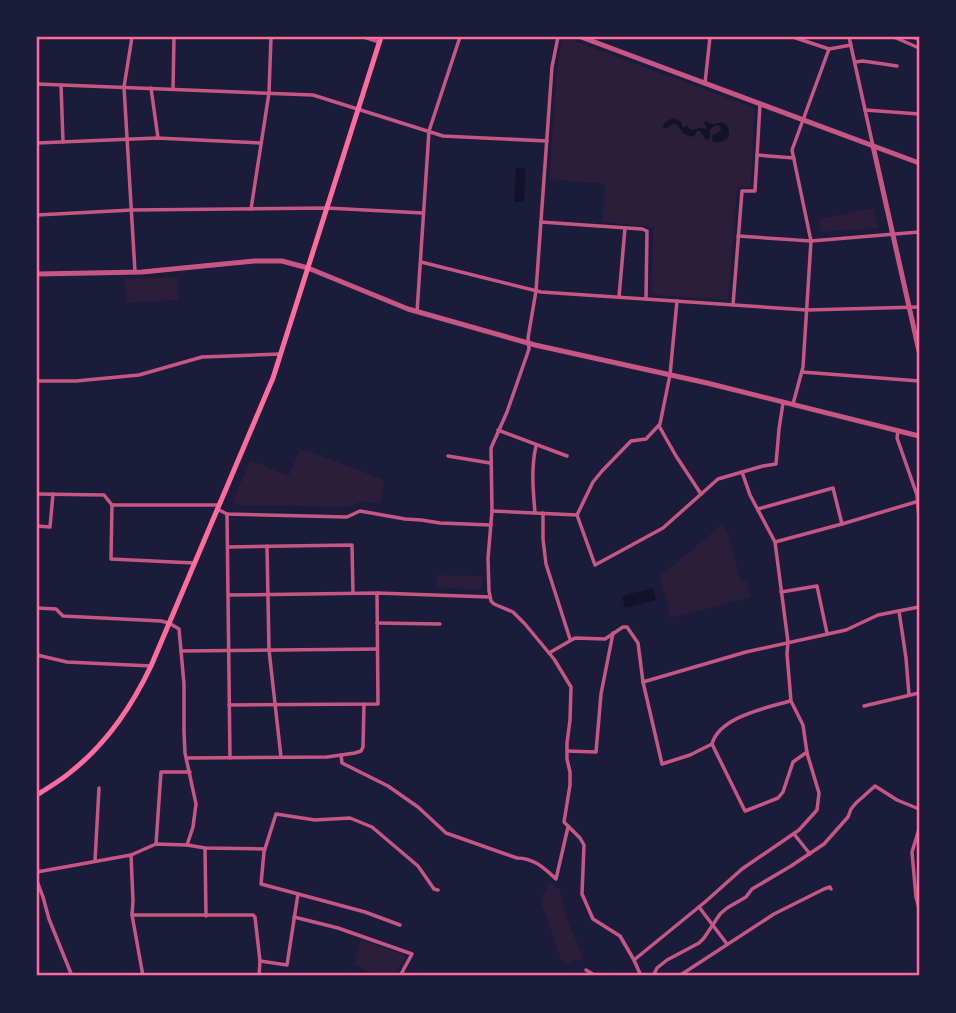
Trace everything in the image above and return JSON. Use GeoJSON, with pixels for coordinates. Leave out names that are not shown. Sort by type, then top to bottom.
{"type":"FeatureCollection","features":[{"type":"Feature","properties":{"kind":"main road"},"geometry":{"type":"LineString","coordinates":[[37,795],[73,770],[112,731],[138,692],[151,666],[273,377],[380,39]]}},
{"type":"Feature","properties":{"kind":"street"},"geometry":{"type":"LineString","coordinates":[[132,37],[124,87],[135,272]]}},
{"type":"Feature","properties":{"kind":"street"},"geometry":{"type":"LineString","coordinates":[[173,89],[174,37]]}},
{"type":"Feature","properties":{"kind":"street"},"geometry":{"type":"LineString","coordinates":[[251,209],[269,93],[271,37]]}},
{"type":"Feature","properties":{"kind":"street"},"geometry":{"type":"LineString","coordinates":[[363,37],[380,39]]}},
{"type":"Feature","properties":{"kind":"street"},"geometry":{"type":"LineString","coordinates":[[417,312],[429,131],[460,37]]}},
{"type":"Feature","properties":{"kind":"street"},"geometry":{"type":"LineString","coordinates":[[558,37],[552,67],[536,291],[528,338],[530,344],[491,448],[492,511],[488,570],[490,597],[494,604],[516,615],[549,653],[571,687],[567,751],[570,785],[564,822],[584,845],[582,894],[593,919],[620,936],[641,976]]}},
{"type":"Feature","properties":{"kind":"street"},"geometry":{"type":"LineString","coordinates":[[581,37],[919,163]]}},
{"type":"Feature","properties":{"kind":"street"},"geometry":{"type":"LineString","coordinates":[[705,83],[710,37]]}},
{"type":"Feature","properties":{"kind":"street"},"geometry":{"type":"LineString","coordinates":[[793,37],[829,49],[851,45]]}},
{"type":"Feature","properties":{"kind":"street"},"geometry":{"type":"LineString","coordinates":[[849,37],[919,351]]}},
{"type":"Feature","properties":{"kind":"street"},"geometry":{"type":"LineString","coordinates":[[894,37],[919,48]]}},
{"type":"Feature","properties":{"kind":"street"},"geometry":{"type":"LineString","coordinates":[[793,406],[802,372],[811,241],[792,150],[829,49]]}},
{"type":"Feature","properties":{"kind":"street"},"geometry":{"type":"LineString","coordinates":[[855,62],[897,66]]}},
{"type":"Feature","properties":{"kind":"street"},"geometry":{"type":"LineString","coordinates":[[37,84],[313,95],[443,136],[547,141]]}},
{"type":"Feature","properties":{"kind":"street"},"geometry":{"type":"LineString","coordinates":[[61,85],[63,142]]}},
{"type":"Feature","properties":{"kind":"street"},"geometry":{"type":"LineString","coordinates":[[151,88],[158,138]]}},
{"type":"Feature","properties":{"kind":"street"},"geometry":{"type":"LineString","coordinates":[[733,305],[742,191],[755,191],[760,104]]}},
{"type":"Feature","properties":{"kind":"street"},"geometry":{"type":"LineString","coordinates":[[865,110],[919,114]]}},
{"type":"Feature","properties":{"kind":"street"},"geometry":{"type":"LineString","coordinates":[[37,143],[158,138],[261,143]]}},
{"type":"Feature","properties":{"kind":"street"},"geometry":{"type":"LineString","coordinates":[[757,155],[794,158]]}},
{"type":"Feature","properties":{"kind":"street"},"geometry":{"type":"LineString","coordinates":[[37,215],[132,210],[327,208],[423,214]]}},
{"type":"Feature","properties":{"kind":"street"},"geometry":{"type":"LineString","coordinates":[[541,222],[647,231],[646,299]]}},
{"type":"Feature","properties":{"kind":"street"},"geometry":{"type":"LineString","coordinates":[[619,297],[625,228]]}},
{"type":"Feature","properties":{"kind":"street"},"geometry":{"type":"LineString","coordinates":[[737,236],[811,241],[919,233]]}},
{"type":"Feature","properties":{"kind":"street"},"geometry":{"type":"LineString","coordinates":[[37,274],[135,272],[282,261],[308,268],[417,312],[530,344],[919,436]]}},
{"type":"Feature","properties":{"kind":"street"},"geometry":{"type":"LineString","coordinates":[[421,262],[536,291],[807,310],[919,307]]}},
{"type":"Feature","properties":{"kind":"street"},"geometry":{"type":"LineString","coordinates":[[677,301],[670,375],[660,424],[646,439],[631,441],[603,471],[593,482],[577,515],[595,565],[663,528],[718,479],[776,464],[783,403]]}},
{"type":"Feature","properties":{"kind":"street"},"geometry":{"type":"LineString","coordinates":[[37,381],[76,381],[139,375],[202,358],[281,354]]}},
{"type":"Feature","properties":{"kind":"street"},"geometry":{"type":"LineString","coordinates":[[802,372],[919,381]]}},
{"type":"Feature","properties":{"kind":"street"},"geometry":{"type":"LineString","coordinates":[[659,426],[701,494]]}},
{"type":"Feature","properties":{"kind":"street"},"geometry":{"type":"LineString","coordinates":[[498,430],[568,456]]}},
{"type":"Feature","properties":{"kind":"street"},"geometry":{"type":"LineString","coordinates":[[898,431],[897,438],[918,501],[919,518]]}},
{"type":"Feature","properties":{"kind":"street"},"geometry":{"type":"LineString","coordinates":[[535,513],[532,462],[536,445]]}},
{"type":"Feature","properties":{"kind":"street"},"geometry":{"type":"LineString","coordinates":[[449,456],[490,463]]}},
{"type":"Feature","properties":{"kind":"street"},"geometry":{"type":"LineString","coordinates":[[634,960],[742,869],[794,834],[811,819],[819,802],[803,725],[791,701],[788,642],[775,542],[750,495],[743,472]]}},
{"type":"Feature","properties":{"kind":"street"},"geometry":{"type":"LineString","coordinates":[[758,509],[833,488],[842,524]]}},
{"type":"Feature","properties":{"kind":"street"},"geometry":{"type":"LineString","coordinates":[[37,494],[104,495],[112,505],[111,559],[194,563]]}},
{"type":"Feature","properties":{"kind":"street"},"geometry":{"type":"LineString","coordinates":[[37,526],[50,527],[53,494]]}},
{"type":"Feature","properties":{"kind":"street"},"geometry":{"type":"LineString","coordinates":[[775,542],[918,501]]}},
{"type":"Feature","properties":{"kind":"street"},"geometry":{"type":"LineString","coordinates":[[112,505],[218,507],[227,514],[347,517],[360,511],[440,523],[491,524]]}},
{"type":"Feature","properties":{"kind":"street"},"geometry":{"type":"LineString","coordinates":[[492,511],[577,515]]}},
{"type":"Feature","properties":{"kind":"street"},"geometry":{"type":"LineString","coordinates":[[543,513],[546,564],[570,639]]}},
{"type":"Feature","properties":{"kind":"street"},"geometry":{"type":"LineString","coordinates":[[227,514],[230,758]]}},
{"type":"Feature","properties":{"kind":"street"},"geometry":{"type":"LineString","coordinates":[[267,545],[269,650],[281,757]]}},
{"type":"Feature","properties":{"kind":"street"},"geometry":{"type":"LineString","coordinates":[[228,547],[352,545],[353,593]]}},
{"type":"Feature","properties":{"kind":"street"},"geometry":{"type":"LineString","coordinates":[[781,592],[817,586],[827,633]]}},
{"type":"Feature","properties":{"kind":"street"},"geometry":{"type":"LineString","coordinates":[[229,595],[377,593],[490,597]]}},
{"type":"Feature","properties":{"kind":"street"},"geometry":{"type":"LineString","coordinates":[[229,705],[378,704],[377,593]]}},
{"type":"Feature","properties":{"kind":"street"},"geometry":{"type":"LineString","coordinates":[[643,682],[746,652],[855,626],[878,615],[919,607]]}},
{"type":"Feature","properties":{"kind":"street"},"geometry":{"type":"LineString","coordinates":[[37,608],[56,609],[63,616],[161,621],[179,629],[184,684],[184,732],[196,816],[187,845]]}},
{"type":"Feature","properties":{"kind":"street"},"geometry":{"type":"LineString","coordinates":[[899,611],[909,695]]}},
{"type":"Feature","properties":{"kind":"street"},"geometry":{"type":"LineString","coordinates":[[377,624],[440,624]]}},
{"type":"Feature","properties":{"kind":"street"},"geometry":{"type":"LineString","coordinates":[[549,653],[570,639],[605,639],[622,627],[627,627],[638,643],[643,682],[662,764],[712,744]]}},
{"type":"Feature","properties":{"kind":"street"},"geometry":{"type":"LineString","coordinates":[[567,751],[596,752],[601,694],[613,633]]}},
{"type":"Feature","properties":{"kind":"street"},"geometry":{"type":"LineString","coordinates":[[181,651],[377,649]]}},
{"type":"Feature","properties":{"kind":"street"},"geometry":{"type":"LineString","coordinates":[[37,655],[67,662],[151,666]]}},
{"type":"Feature","properties":{"kind":"street"},"geometry":{"type":"LineString","coordinates":[[863,706],[919,693]]}},
{"type":"Feature","properties":{"kind":"street"},"geometry":{"type":"LineString","coordinates":[[791,701],[739,717],[714,735],[712,744],[745,811],[778,798],[783,792],[793,762],[807,752]]}},
{"type":"Feature","properties":{"kind":"street"},"geometry":{"type":"LineString","coordinates":[[187,758],[355,753],[363,747],[364,704]]}},
{"type":"Feature","properties":{"kind":"street"},"geometry":{"type":"LineString","coordinates":[[341,755],[342,762],[388,786],[418,807],[446,833],[517,858],[528,858],[557,881],[569,827]]}},
{"type":"Feature","properties":{"kind":"street"},"geometry":{"type":"LineString","coordinates":[[156,844],[161,772],[190,772]]}},
{"type":"Feature","properties":{"kind":"street"},"geometry":{"type":"LineString","coordinates":[[653,976],[657,968],[667,960],[705,938],[727,908],[824,844],[848,817],[850,809],[874,786],[919,809]]}},
{"type":"Feature","properties":{"kind":"street"},"geometry":{"type":"LineString","coordinates":[[95,861],[99,788]]}},
{"type":"Feature","properties":{"kind":"street"},"geometry":{"type":"LineString","coordinates":[[400,925],[365,912],[261,884],[264,849],[276,814],[316,820],[350,818],[372,827],[418,866],[435,889],[439,890]]}},
{"type":"Feature","properties":{"kind":"street"},"geometry":{"type":"LineString","coordinates":[[919,829],[912,852],[919,908]]}},
{"type":"Feature","properties":{"kind":"street"},"geometry":{"type":"LineString","coordinates":[[794,834],[810,854]]}},
{"type":"Feature","properties":{"kind":"street"},"geometry":{"type":"LineString","coordinates":[[37,872],[131,855],[156,844],[264,849]]}},
{"type":"Feature","properties":{"kind":"street"},"geometry":{"type":"LineString","coordinates":[[205,848],[206,916]]}},
{"type":"Feature","properties":{"kind":"street"},"geometry":{"type":"LineString","coordinates":[[131,855],[134,901],[132,915],[143,976]]}},
{"type":"Feature","properties":{"kind":"street"},"geometry":{"type":"LineString","coordinates":[[37,881],[72,976]]}},
{"type":"Feature","properties":{"kind":"street"},"geometry":{"type":"LineString","coordinates":[[679,976],[774,914],[824,889],[831,889]]}},
{"type":"Feature","properties":{"kind":"street"},"geometry":{"type":"LineString","coordinates":[[260,961],[287,965],[298,894]]}},
{"type":"Feature","properties":{"kind":"street"},"geometry":{"type":"LineString","coordinates":[[699,907],[727,944]]}},
{"type":"Feature","properties":{"kind":"street"},"geometry":{"type":"LineString","coordinates":[[132,915],[253,915],[256,917],[259,976]]}},
{"type":"Feature","properties":{"kind":"street"},"geometry":{"type":"LineString","coordinates":[[294,917],[338,928],[412,954],[400,976]]}},
{"type":"Feature","properties":{"kind":"street"},"geometry":{"type":"LineString","coordinates":[[586,970],[596,976]]}},
{"type":"Feature","properties":{"kind":"shaded area"},"geometry":{"type":"Polygon","coordinates":[[[566,38],[752,107],[751,184],[737,186],[729,296],[726,300],[652,293],[653,227],[602,222],[605,184],[549,179],[557,67],[562,41],[566,38]]]}},
{"type":"Feature","properties":{"kind":"shaded area"},"geometry":{"type":"Polygon","coordinates":[[[673,118],[681,122],[683,128],[687,125],[691,130],[706,129],[706,121],[712,124],[723,123],[728,128],[728,138],[713,142],[713,135],[721,131],[717,125],[710,129],[708,140],[700,131],[697,131],[694,137],[684,134],[674,123],[663,128],[664,123],[673,118]]]}},
{"type":"Feature","properties":{"kind":"shaded area"},"geometry":{"type":"Polygon","coordinates":[[[516,168],[526,169],[524,202],[514,202],[516,168]]]}},
{"type":"Feature","properties":{"kind":"shaded area"},"geometry":{"type":"Polygon","coordinates":[[[873,208],[879,228],[821,232],[819,219],[873,208]]]}},
{"type":"Feature","properties":{"kind":"shaded area"},"geometry":{"type":"Polygon","coordinates":[[[125,278],[178,278],[178,300],[126,303],[125,278]]]}},
{"type":"Feature","properties":{"kind":"shaded area"},"geometry":{"type":"Polygon","coordinates":[[[300,450],[384,480],[381,503],[360,502],[347,507],[235,505],[233,500],[251,460],[288,476],[300,450]]]}},
{"type":"Feature","properties":{"kind":"shaded area"},"geometry":{"type":"Polygon","coordinates":[[[722,525],[728,533],[741,582],[747,581],[751,597],[671,618],[660,576],[722,525]]]}},
{"type":"Feature","properties":{"kind":"shaded area"},"geometry":{"type":"Polygon","coordinates":[[[437,575],[482,576],[482,586],[480,590],[437,587],[437,575]]]}},
{"type":"Feature","properties":{"kind":"shaded area"},"geometry":{"type":"Polygon","coordinates":[[[653,588],[656,600],[625,608],[622,596],[653,588]]]}},
{"type":"Feature","properties":{"kind":"shaded area"},"geometry":{"type":"Polygon","coordinates":[[[549,882],[560,889],[567,920],[583,957],[581,961],[574,960],[570,964],[561,959],[541,902],[549,882]]]}},
{"type":"Feature","properties":{"kind":"shaded area"},"geometry":{"type":"Polygon","coordinates":[[[361,939],[406,956],[394,976],[378,976],[354,964],[361,939]]]}},
{"type":"Feature","properties":{"kind":"railway"},"geometry":{"type":"LineString","coordinates":[[911,37],[919,40]]}}]}
